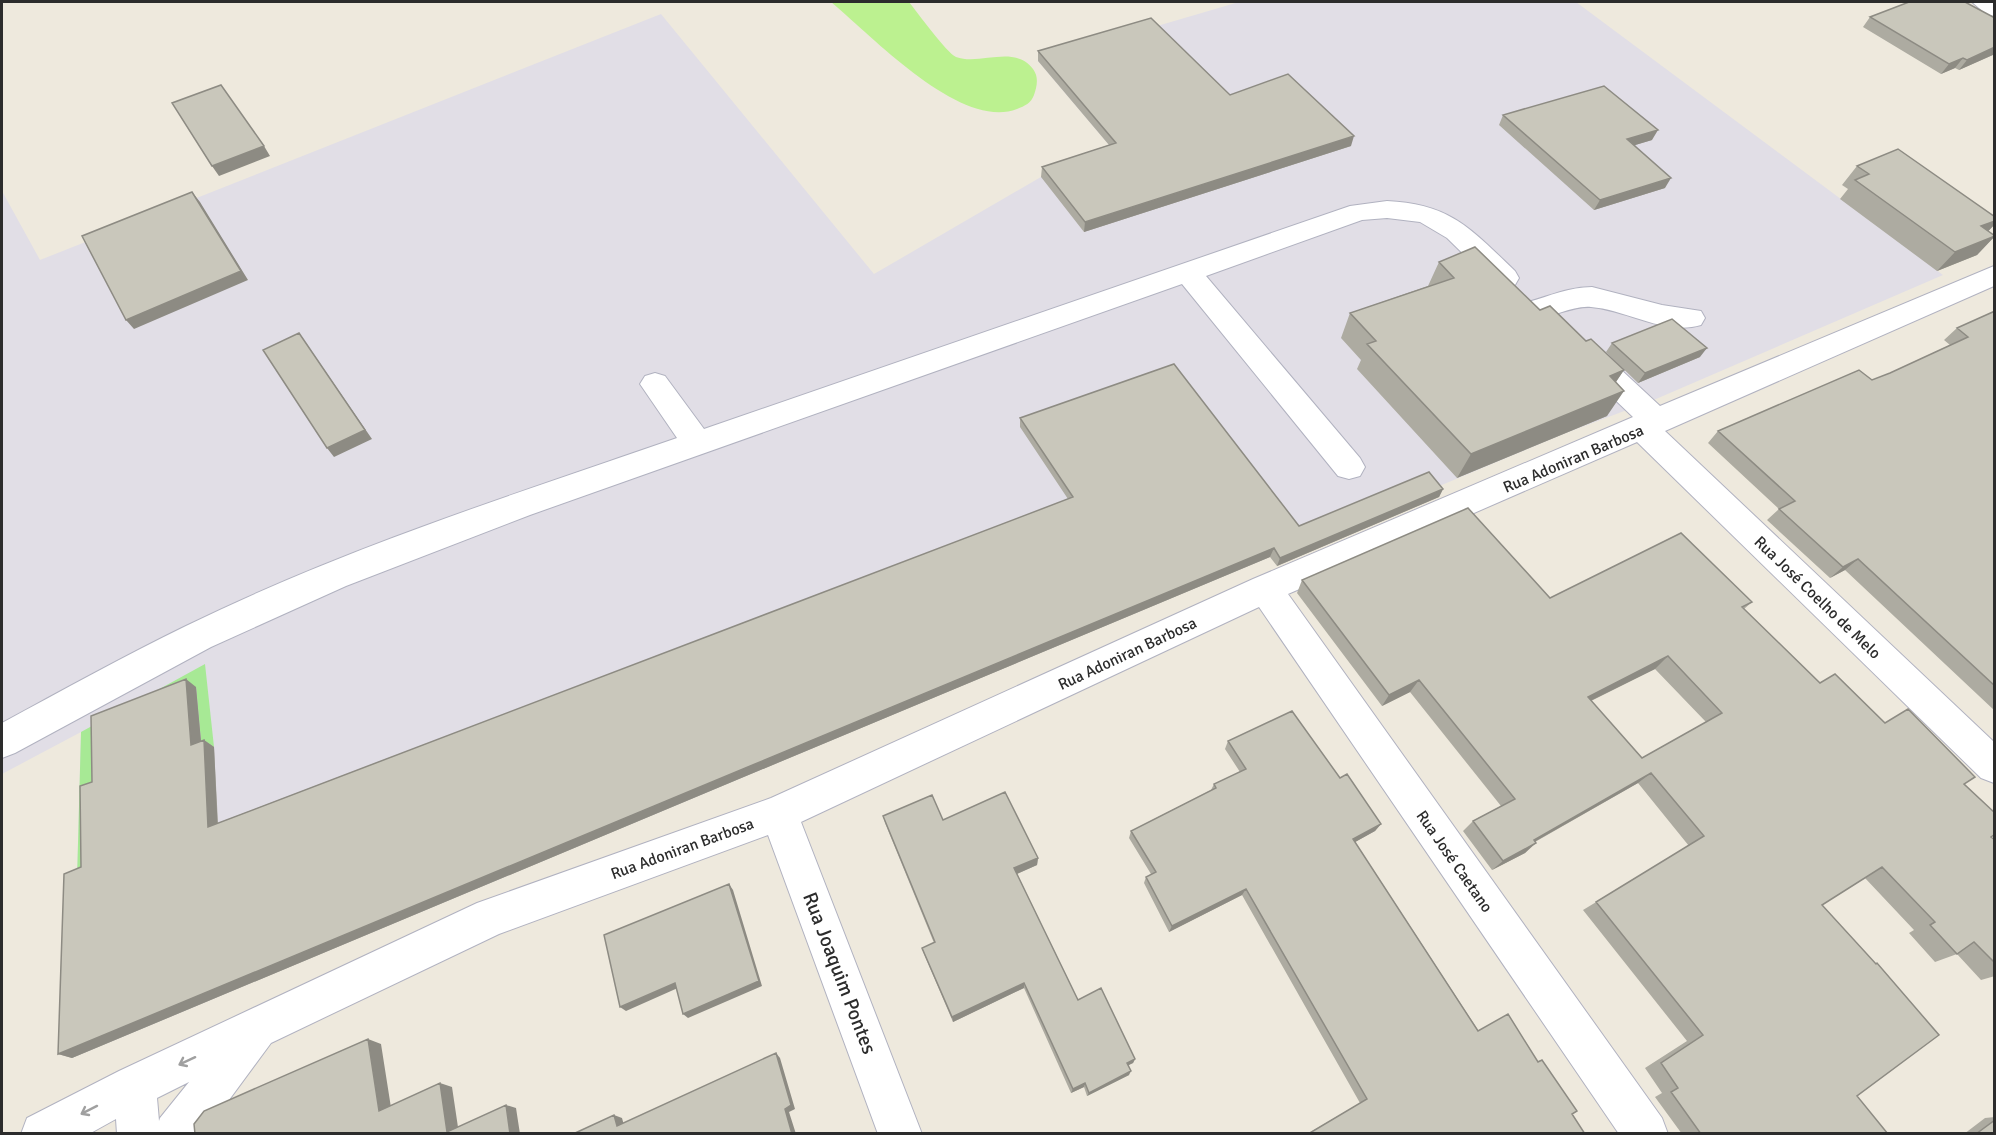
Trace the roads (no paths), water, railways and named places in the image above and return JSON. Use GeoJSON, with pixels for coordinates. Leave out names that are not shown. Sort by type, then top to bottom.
{"type":"FeatureCollection","features":[{"type":"Feature","properties":{"kind":"street"},"geometry":{"type":"LineString","coordinates":[[1983,2],[1995,9]]}},
{"type":"Feature","properties":{"kind":"street","name":"Rua José Coelho de Melo"},"geometry":{"type":"LineString","coordinates":[[2,741],[199,636],[334,576],[519,507],[1359,212],[1408,209],[1429,214],[1449,224],[1568,338],[1650,425],[1989,751]]}},
{"type":"Feature","properties":{"kind":"street"},"geometry":{"type":"LineString","coordinates":[[1188,273],[1349,467]]}},
{"type":"Feature","properties":{"kind":"street","name":"Rua Adoniran Barbosa"},"geometry":{"type":"LineString","coordinates":[[43,1134],[134,1086],[491,917],[779,813],[1265,589],[1650,425],[1987,286]]}},
{"type":"Feature","properties":{"kind":"street"},"geometry":{"type":"LineString","coordinates":[[1538,309],[1578,297],[1612,301],[1674,318],[1692,318]]}},
{"type":"Feature","properties":{"kind":"street"},"geometry":{"type":"LineString","coordinates":[[655,384],[698,444]]}},
{"type":"Feature","properties":{"kind":"street","name":"Rua José Caetano"},"geometry":{"type":"LineString","coordinates":[[1265,589],[1646,1134]]}},
{"type":"Feature","properties":{"kind":"street","name":"Rua Joaquim Pontes"},"geometry":{"type":"LineString","coordinates":[[779,813],[900,1134]]}},
{"type":"Feature","properties":{"kind":"street","name":"Rua Adoniran Barbosa"},"geometry":{"type":"LineString","coordinates":[[176,1134],[259,1027]]}},
{"type":"Feature","properties":{"kind":"street"},"geometry":{"type":"LineString","coordinates":[[134,1086],[139,1134]]}}]}
